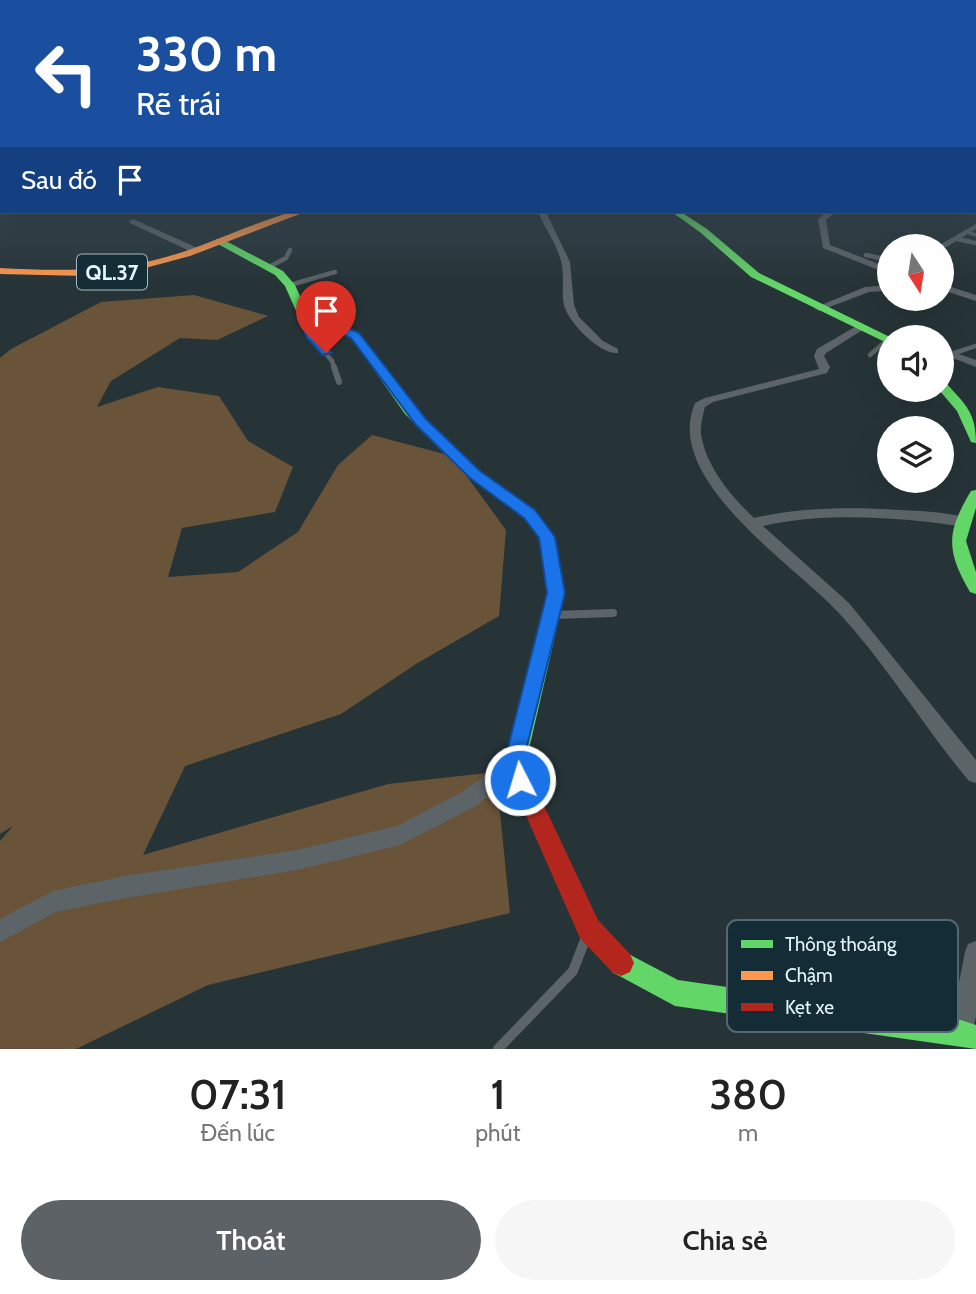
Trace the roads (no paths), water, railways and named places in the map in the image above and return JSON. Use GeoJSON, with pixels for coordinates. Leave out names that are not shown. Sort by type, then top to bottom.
{"type":"FeatureCollection","features":[{"type":"Feature","properties":{"kind":"main road","name":"QL.37"},"geometry":{"type":"LineString","coordinates":[[0,271],[52,276],[95,275],[148,266],[197,251],[292,214]]}},
{"type":"Feature","properties":{"kind":"main road"},"geometry":{"type":"LineString","coordinates":[[679,214],[704,231],[755,275],[877,335]]}},
{"type":"Feature","properties":{"kind":"main road"},"geometry":{"type":"LineString","coordinates":[[219,241],[279,273],[290,285],[299,309],[355,335],[421,422],[475,475],[530,514],[540,525],[547,537],[556,593],[514,763],[520,780],[589,929],[625,967],[675,993],[727,1001]]}},
{"type":"Feature","properties":{"kind":"main road"},"geometry":{"type":"LineString","coordinates":[[954,399],[972,418],[976,439]]}},
{"type":"Feature","properties":{"kind":"main road"},"geometry":{"type":"LineString","coordinates":[[976,495],[959,521],[957,535],[963,569],[976,587]]}},
{"type":"Feature","properties":{"kind":"main road"},"geometry":{"type":"LineString","coordinates":[[935,1032],[968,1037]]}},
{"type":"Feature","properties":{"kind":"street"},"geometry":{"type":"LineString","coordinates":[[543,214],[566,261],[569,305],[575,318],[599,343],[614,351]]}},
{"type":"Feature","properties":{"kind":"street"},"geometry":{"type":"LineString","coordinates":[[828,214],[822,219],[826,246],[877,266]]}},
{"type":"Feature","properties":{"kind":"street"},"geometry":{"type":"LineString","coordinates":[[133,221],[197,251]]}},
{"type":"Feature","properties":{"kind":"street"},"geometry":{"type":"LineString","coordinates":[[954,240],[972,233],[976,226]]}},
{"type":"Feature","properties":{"kind":"street"},"geometry":{"type":"LineString","coordinates":[[819,308],[868,289],[877,289]]}},
{"type":"Feature","properties":{"kind":"street"},"geometry":{"type":"LineString","coordinates":[[954,291],[976,298]]}},
{"type":"Feature","properties":{"kind":"street"},"geometry":{"type":"LineString","coordinates":[[860,327],[821,351],[818,356],[825,367],[820,372],[709,400],[699,405],[695,413],[698,448],[728,500],[750,524],[811,576],[844,609],[944,738],[976,774]]}},
{"type":"Feature","properties":{"kind":"street"},"geometry":{"type":"LineString","coordinates":[[954,356],[976,364]]}},
{"type":"Feature","properties":{"kind":"street"},"geometry":{"type":"LineString","coordinates":[[750,524],[771,517],[800,516],[883,515],[959,521]]}},
{"type":"Feature","properties":{"kind":"street"},"geometry":{"type":"LineString","coordinates":[[0,931],[53,902],[125,887],[298,860],[400,835],[469,799],[514,763]]}},
{"type":"Feature","properties":{"kind":"street"},"geometry":{"type":"LineString","coordinates":[[968,1037],[976,952]]}},
{"type":"Feature","properties":{"kind":"lane"},"geometry":{"type":"LineString","coordinates":[[957,239],[976,243]]}},
{"type":"Feature","properties":{"kind":"lane"},"geometry":{"type":"LineString","coordinates":[[269,267],[286,258],[290,250]]}},
{"type":"Feature","properties":{"kind":"lane"},"geometry":{"type":"LineString","coordinates":[[866,255],[877,257]]}},
{"type":"Feature","properties":{"kind":"lane"},"geometry":{"type":"LineString","coordinates":[[290,285],[335,272]]}},
{"type":"Feature","properties":{"kind":"lane"},"geometry":{"type":"LineString","coordinates":[[307,313],[312,337],[332,361],[339,382]]}},
{"type":"Feature","properties":{"kind":"lane"},"geometry":{"type":"LineString","coordinates":[[954,351],[976,346]]}},
{"type":"Feature","properties":{"kind":"lane"},"geometry":{"type":"LineString","coordinates":[[870,355],[877,349]]}},
{"type":"Feature","properties":{"kind":"lane"},"geometry":{"type":"LineString","coordinates":[[551,615],[613,613]]}},
{"type":"Feature","properties":{"kind":"lane"},"geometry":{"type":"LineString","coordinates":[[498,1049],[573,971],[589,929]]}}]}
